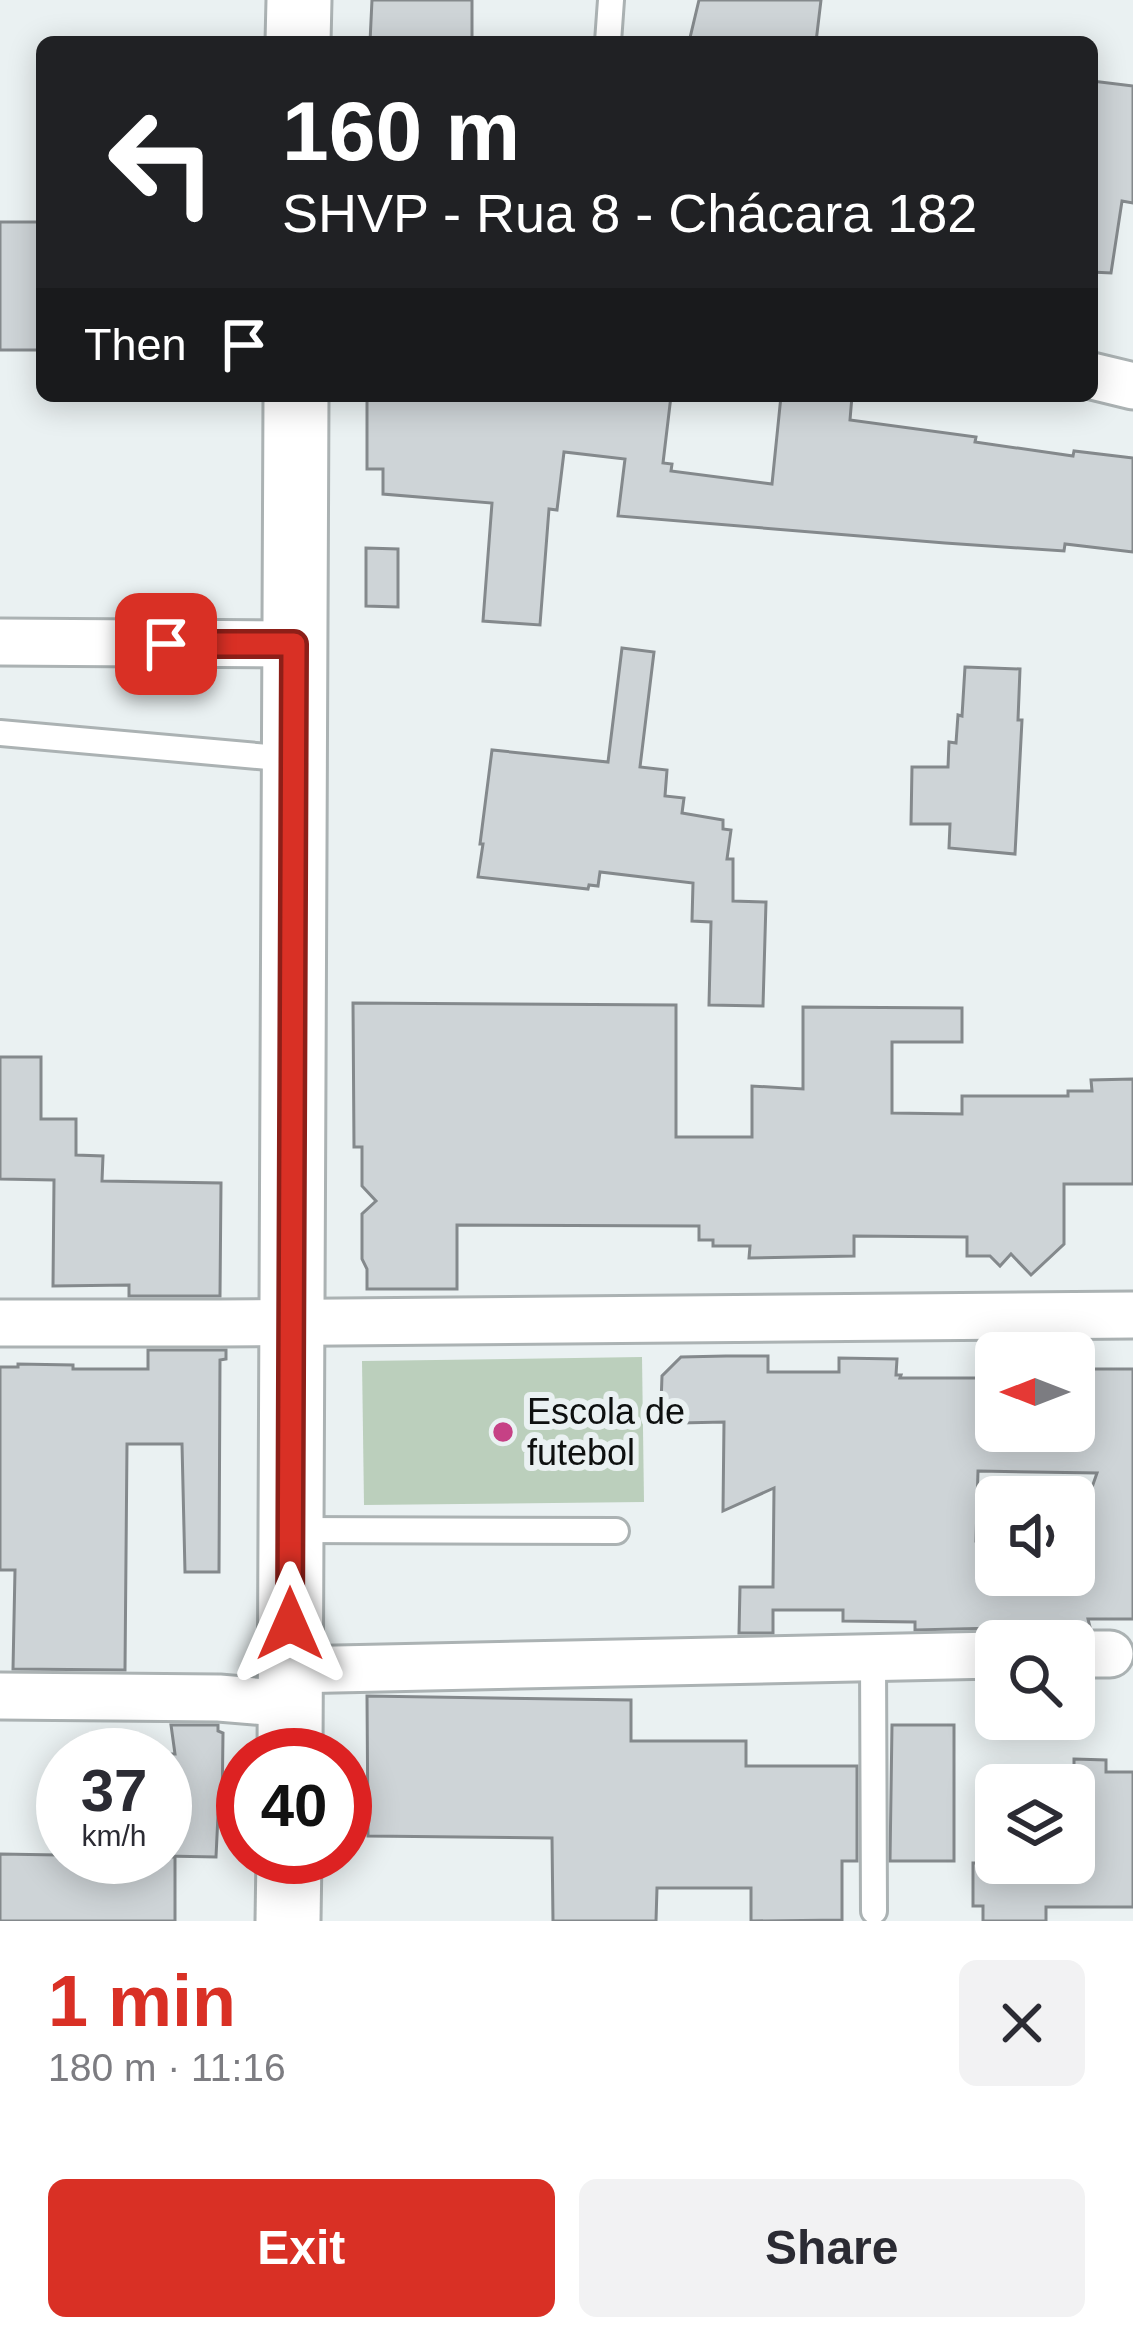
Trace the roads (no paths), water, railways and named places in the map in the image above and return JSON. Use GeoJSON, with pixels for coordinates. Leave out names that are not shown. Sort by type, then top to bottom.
{"type":"FeatureCollection","features":[{"type":"Feature","properties":{"kind":"street"},"geometry":{"type":"LineString","coordinates":[[298,0],[298,36]]}},
{"type":"Feature","properties":{"kind":"street"},"geometry":{"type":"LineString","coordinates":[[1098,377],[1133,386]]}},
{"type":"Feature","properties":{"kind":"street"},"geometry":{"type":"LineString","coordinates":[[290,1710],[296,402]]}},
{"type":"Feature","properties":{"kind":"street"},"geometry":{"type":"LineString","coordinates":[[0,642],[294,644]]}},
{"type":"Feature","properties":{"kind":"street"},"geometry":{"type":"LineString","coordinates":[[0,1323],[1133,1315]]}},
{"type":"Feature","properties":{"kind":"street"},"geometry":{"type":"LineString","coordinates":[[0,1696],[219,1698],[290,1710],[873,1658],[975,1656]]}},
{"type":"Feature","properties":{"kind":"street"},"geometry":{"type":"LineString","coordinates":[[288,1921],[289,1884]]}},
{"type":"Feature","properties":{"kind":"lane"},"geometry":{"type":"LineString","coordinates":[[608,36],[611,0]]}},
{"type":"Feature","properties":{"kind":"lane"},"geometry":{"type":"LineString","coordinates":[[0,733],[294,759]]}},
{"type":"Feature","properties":{"kind":"lane"},"geometry":{"type":"LineString","coordinates":[[290,1531],[616,1531]]}},
{"type":"Feature","properties":{"kind":"lane"},"geometry":{"type":"LineString","coordinates":[[873,1658],[874,1911]]}},
{"type":"Feature","properties":{"kind":"place","name":"Escola de futebol"},"geometry":{"type":"Point","coordinates":[503,1432]}}]}
